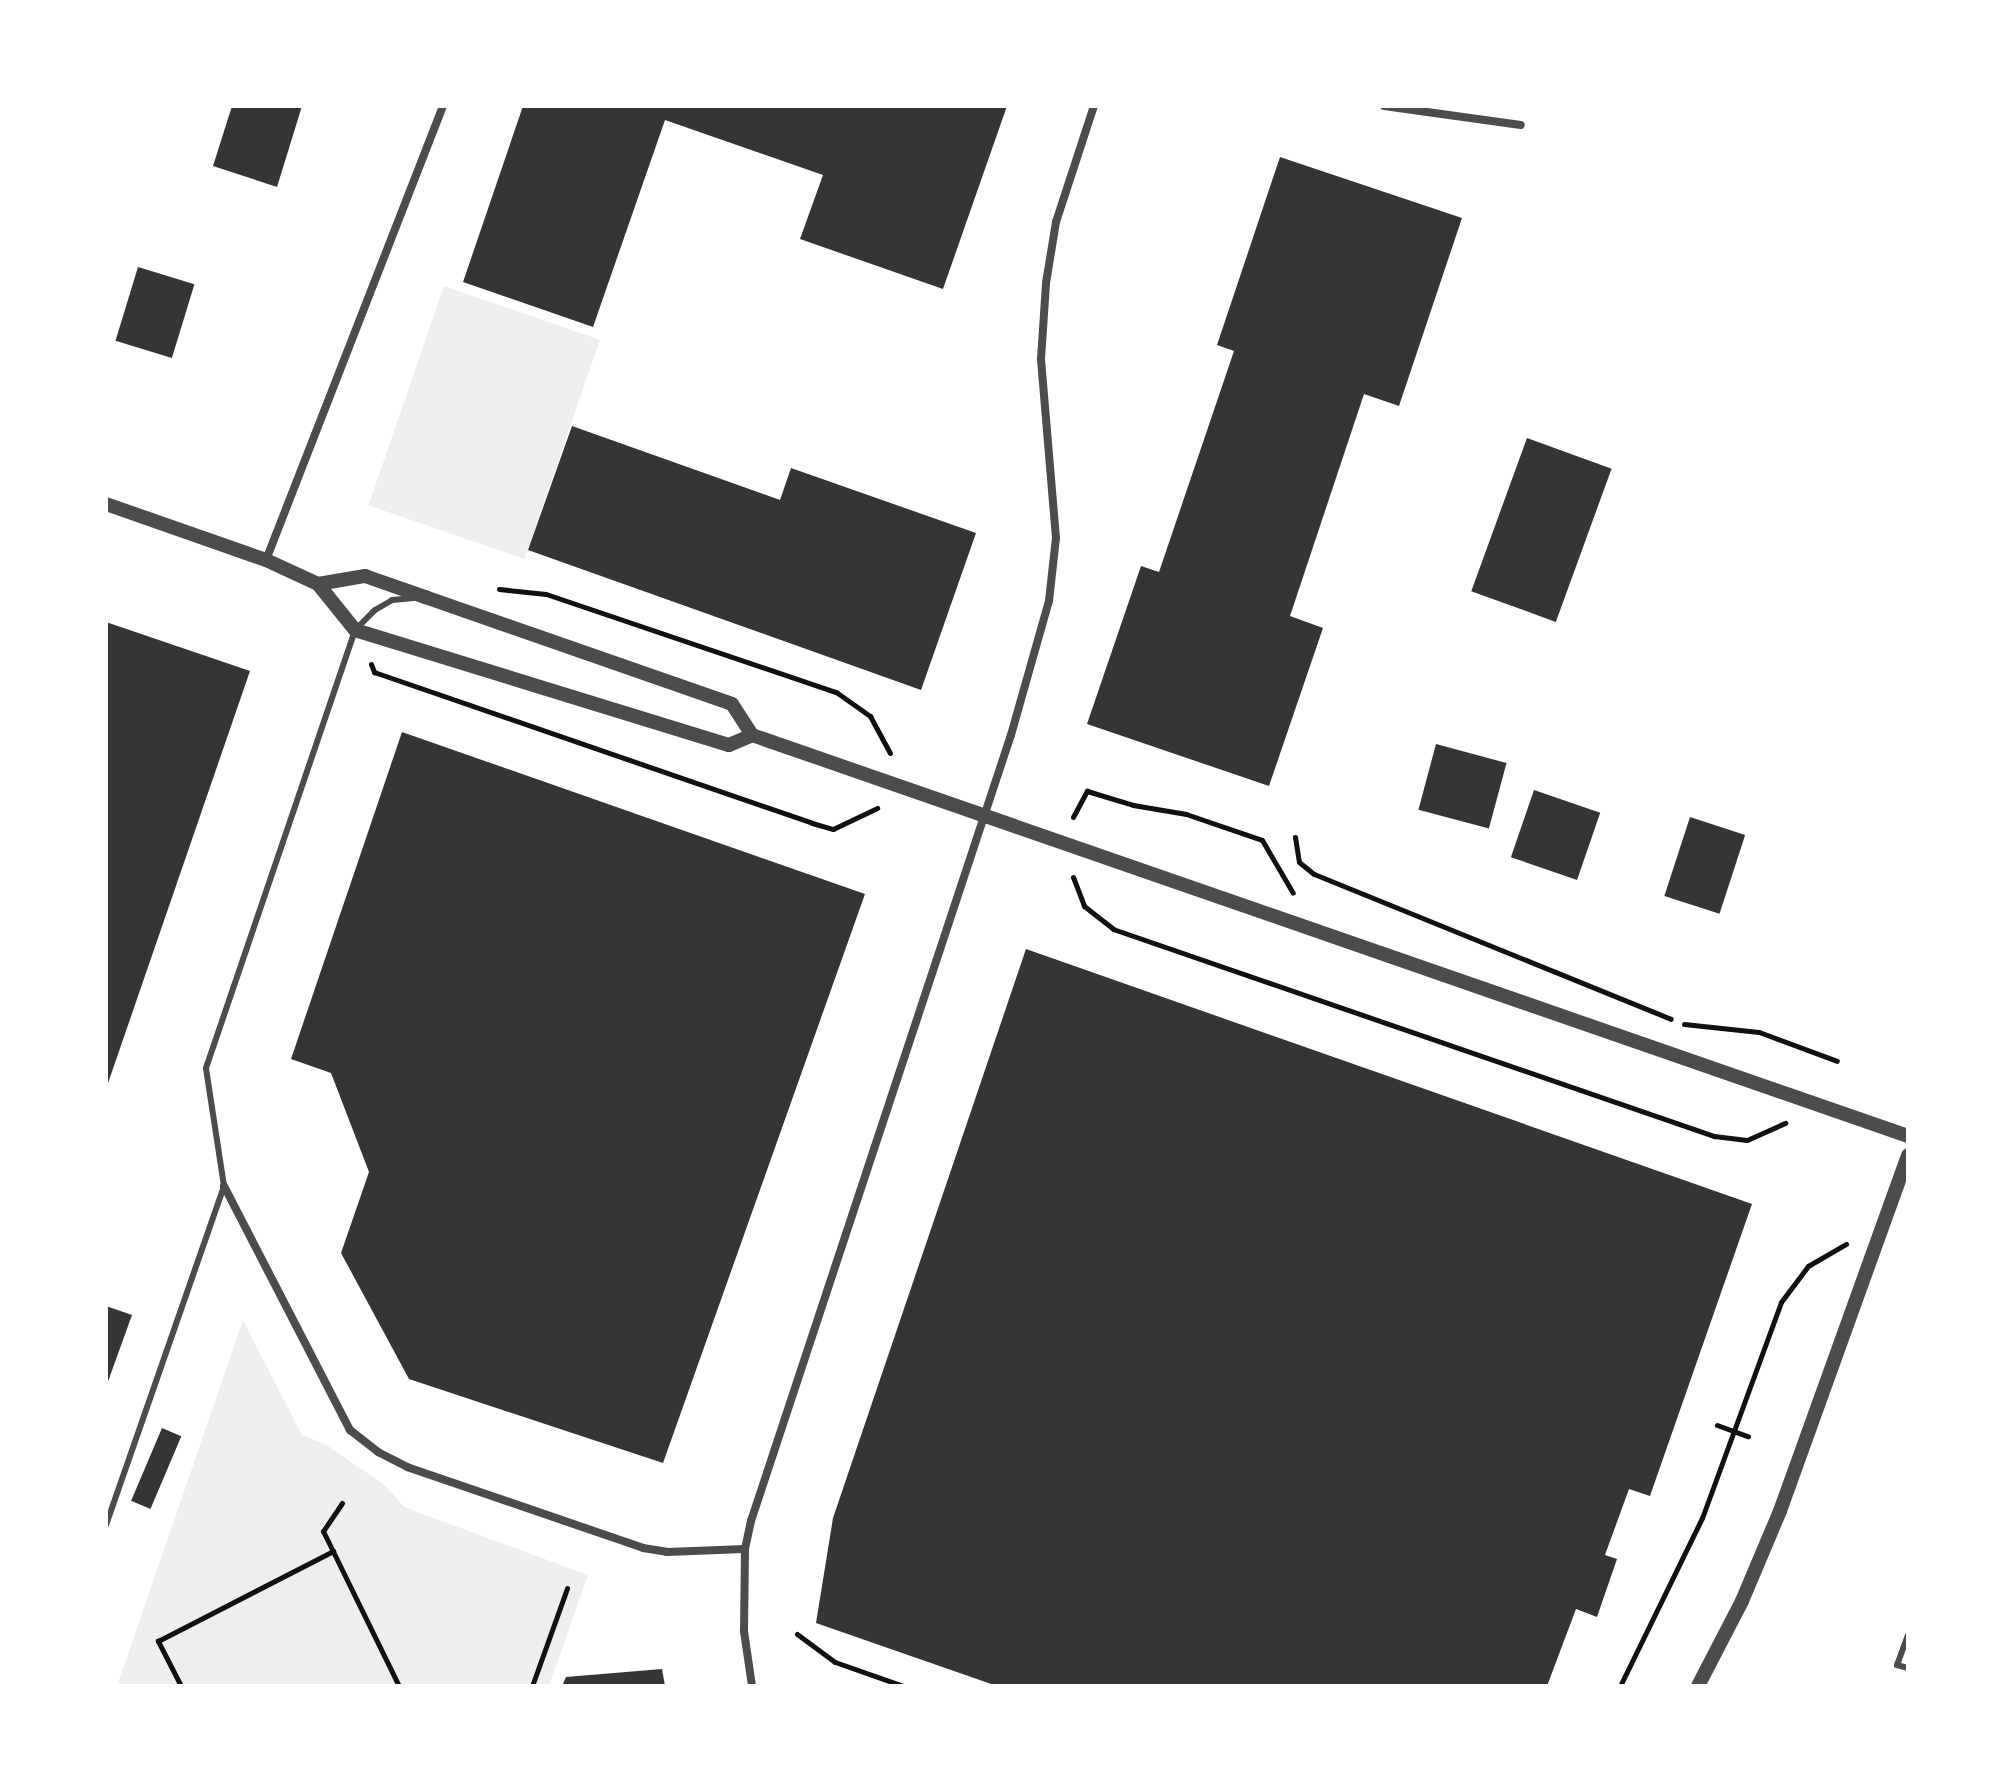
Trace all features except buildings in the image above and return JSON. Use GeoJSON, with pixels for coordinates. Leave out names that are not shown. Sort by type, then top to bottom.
{"type":"FeatureCollection","features":[{"type":"Feature","properties":{"kind":"street"},"geometry":{"type":"LineString","coordinates":[[266,560],[443,106]]}},
{"type":"Feature","properties":{"kind":"street"},"geometry":{"type":"LineString","coordinates":[[752,1686],[744,1631],[745,1549],[771,1459],[1029,675],[1049,601],[1056,538],[1041,359],[1046,283],[1056,222],[1094,106]]}},
{"type":"Feature","properties":{"kind":"street"},"geometry":{"type":"LineString","coordinates":[[1384,106],[1521,125]]}},
{"type":"Feature","properties":{"kind":"street"},"geometry":{"type":"LineString","coordinates":[[106,504],[266,560],[318,584],[355,630],[729,745],[752,735]]}},
{"type":"Feature","properties":{"kind":"street"},"geometry":{"type":"LineString","coordinates":[[318,584],[365,576],[732,704],[752,735],[1908,1136]]}},
{"type":"Feature","properties":{"kind":"street"},"geometry":{"type":"LineString","coordinates":[[1698,1686],[1742,1601],[1780,1511],[1908,1155]]}},
{"type":"Feature","properties":{"kind":"street"},"geometry":{"type":"LineString","coordinates":[[224,1186],[350,1430],[378,1452],[407,1467],[643,1548],[667,1552],[745,1549]]}},
{"type":"Feature","properties":{"kind":"lane"},"geometry":{"type":"LineString","coordinates":[[106,1525],[224,1186],[206,1068],[355,630],[375,610],[392,600],[425,597]]}},
{"type":"Feature","properties":{"kind":"lane"},"geometry":{"type":"LineString","coordinates":[[1908,1635],[1897,1665],[1908,1668]]}},
{"type":"Feature","properties":{"kind":"path"},"geometry":{"type":"LineString","coordinates":[[355,630],[374,672],[812,823],[833,829],[911,791],[870,716],[836,692],[546,594],[493,590]]}},
{"type":"Feature","properties":{"kind":"path"},"geometry":{"type":"LineString","coordinates":[[1316,931],[1262,840],[1186,814],[1133,805],[1087,791],[1059,843],[1084,906],[1113,929],[1714,1136],[1747,1140],[1822,1106]]}},
{"type":"Feature","properties":{"kind":"path"},"geometry":{"type":"LineString","coordinates":[[1295,837],[1299,862],[1314,874],[1684,1025],[1759,1032],[1837,1061]]}},
{"type":"Feature","properties":{"kind":"path"},"geometry":{"type":"LineString","coordinates":[[1620,1686],[1702,1518],[1781,1302],[1808,1266],[1885,1221]]}},
{"type":"Feature","properties":{"kind":"path"},"geometry":{"type":"LineString","coordinates":[[1717,1425],[1748,1436]]}},
{"type":"Feature","properties":{"kind":"path"},"geometry":{"type":"LineString","coordinates":[[342,1503],[323,1531],[399,1686]]}},
{"type":"Feature","properties":{"kind":"path"},"geometry":{"type":"LineString","coordinates":[[181,1686],[158,1641],[333,1551]]}},
{"type":"Feature","properties":{"kind":"path"},"geometry":{"type":"LineString","coordinates":[[532,1686],[567,1588]]}},
{"type":"Feature","properties":{"kind":"path"},"geometry":{"type":"LineString","coordinates":[[797,1634],[835,1662],[903,1686]]}},
{"type":"Feature","properties":{"kind":"shaded area"},"geometry":{"type":"Polygon","coordinates":[[[444,286],[600,340],[524,559],[368,505],[444,286]]]}},
{"type":"Feature","properties":{"kind":"shaded area"},"geometry":{"type":"Polygon","coordinates":[[[243,1320],[302,1435],[325,1444],[386,1486],[404,1507],[588,1575],[549,1686],[117,1686],[243,1320]]]}}]}
